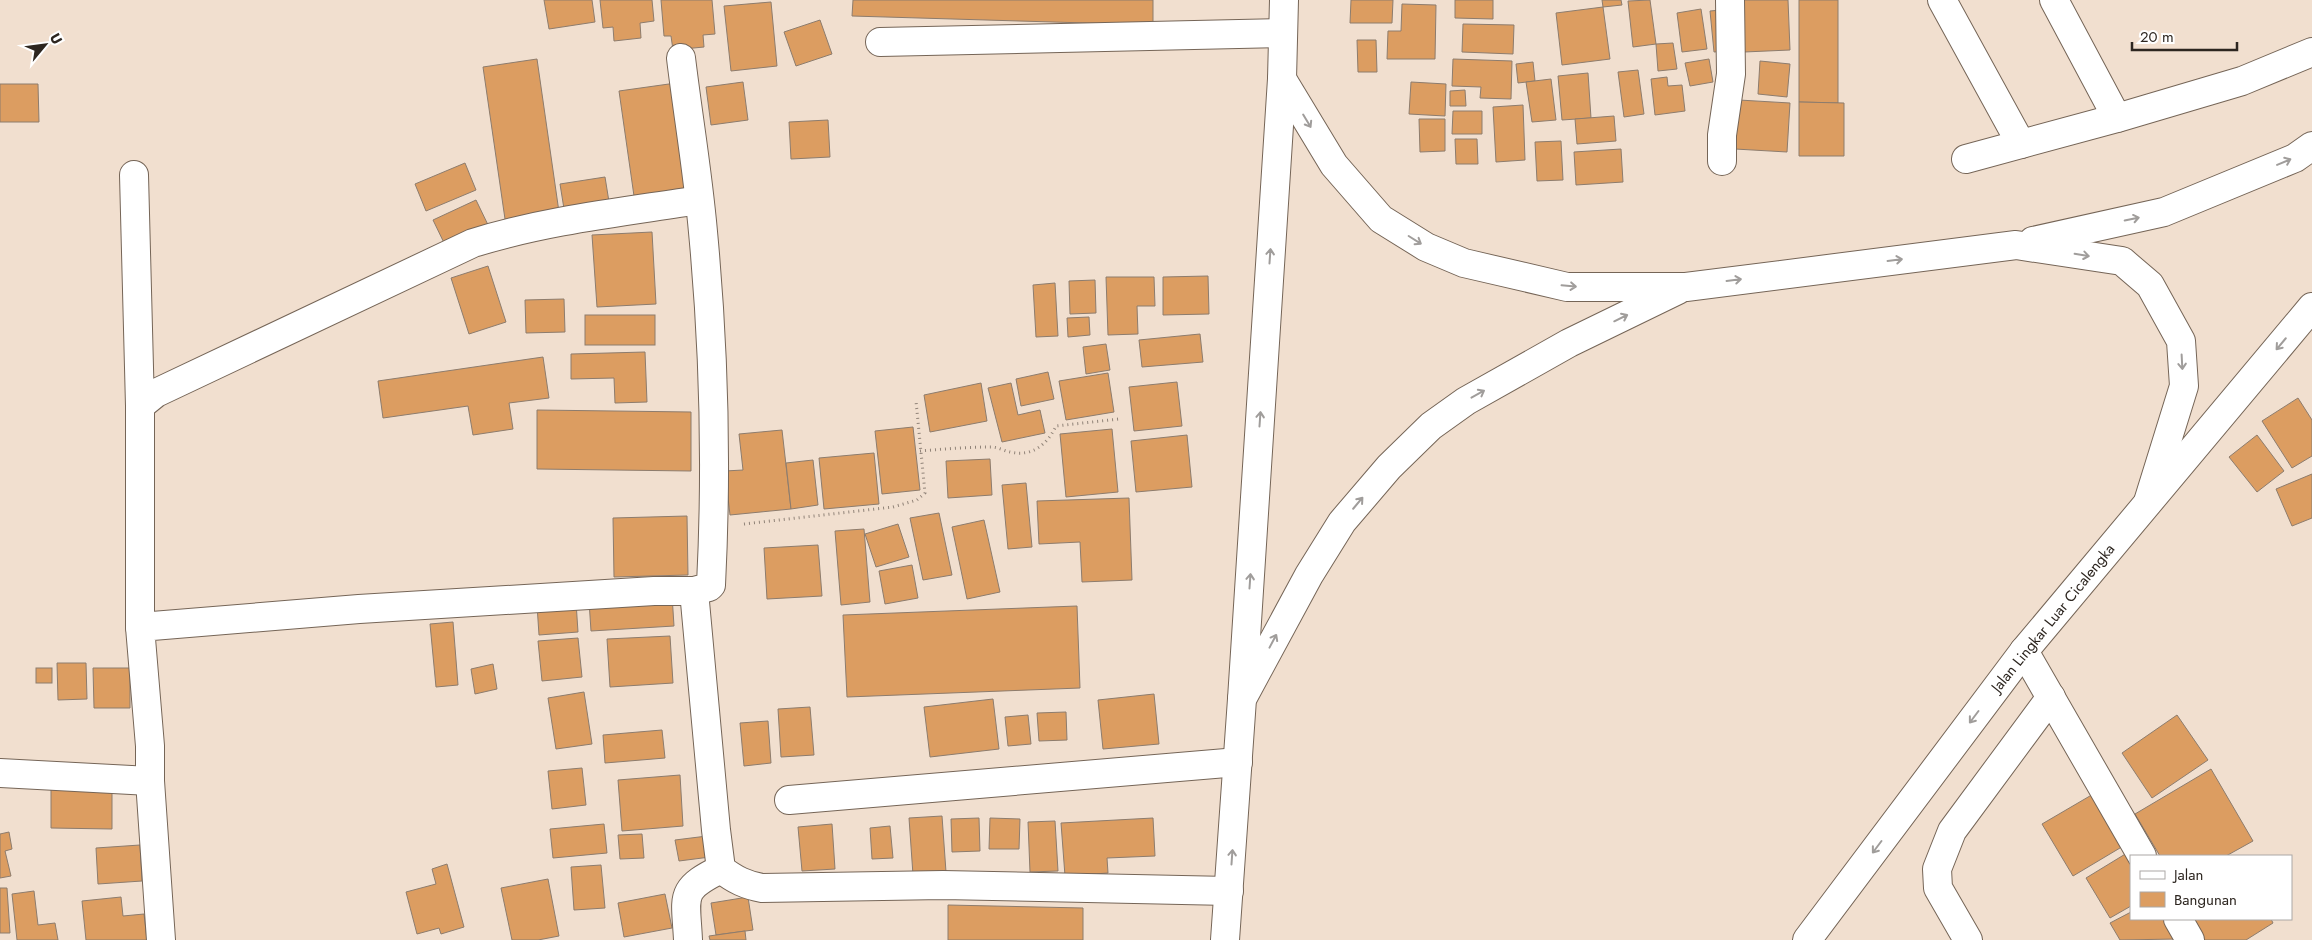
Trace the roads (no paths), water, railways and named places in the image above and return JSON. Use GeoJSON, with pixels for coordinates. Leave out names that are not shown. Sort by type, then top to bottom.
{"type":"FeatureCollection","features":[{"type":"Feature","properties":{"kind":"main road"},"geometry":{"type":"LineString","coordinates":[[1225,940],[1282,79],[1284,0]]}},
{"type":"Feature","properties":{"kind":"main road"},"geometry":{"type":"LineString","coordinates":[[1722,161],[1722,135],[1731,74],[1730,0]]}},
{"type":"Feature","properties":{"kind":"main road"},"geometry":{"type":"LineString","coordinates":[[1942,0],[2021,144]]}},
{"type":"Feature","properties":{"kind":"main road"},"geometry":{"type":"LineString","coordinates":[[2054,0],[2117,118]]}},
{"type":"Feature","properties":{"kind":"main road"},"geometry":{"type":"LineString","coordinates":[[880,42],[1283,32]]}},
{"type":"Feature","properties":{"kind":"main road"},"geometry":{"type":"LineString","coordinates":[[1966,159],[2117,118],[2242,81],[2312,52]]}},
{"type":"Feature","properties":{"kind":"main road"},"geometry":{"type":"LineString","coordinates":[[140,627],[359,609],[654,591],[694,591],[711,585],[713,394],[699,200],[681,58]]}},
{"type":"Feature","properties":{"kind":"main road"},"geometry":{"type":"LineString","coordinates":[[1282,79],[1334,165],[1381,219],[1426,247],[1464,263],[1567,287],[1686,287],[2016,244],[2164,212],[2295,158],[2312,146]]}},
{"type":"Feature","properties":{"kind":"main road"},"geometry":{"type":"LineString","coordinates":[[134,175],[140,406],[140,627],[150,746],[150,781],[161,940]]}},
{"type":"Feature","properties":{"kind":"main road"},"geometry":{"type":"LineString","coordinates":[[140,406],[156,393],[473,244],[514,230],[699,200]]}},
{"type":"Feature","properties":{"kind":"main road"},"geometry":{"type":"LineString","coordinates":[[2016,244],[2122,261],[2150,285],[2182,342],[2184,386],[2148,502]]}},
{"type":"Feature","properties":{"kind":"main road"},"geometry":{"type":"LineString","coordinates":[[1242,699],[1309,575],[1342,522],[1389,467],[1431,426],[1466,401],[1570,343],[1686,287]]}},
{"type":"Feature","properties":{"kind":"main road","name":"Jalan Lingkar Luar Cicalengka"},"geometry":{"type":"LineString","coordinates":[[1807,940],[2024,651],[2312,307]]}},
{"type":"Feature","properties":{"kind":"main road"},"geometry":{"type":"LineString","coordinates":[[694,591],[721,869],[744,884],[762,888],[943,885],[1229,891]]}},
{"type":"Feature","properties":{"kind":"main road"},"geometry":{"type":"LineString","coordinates":[[2024,651],[2141,855]]}},
{"type":"Feature","properties":{"kind":"main road"},"geometry":{"type":"LineString","coordinates":[[1968,940],[1938,888],[1937,868],[1952,831],[2051,697]]}},
{"type":"Feature","properties":{"kind":"main road"},"geometry":{"type":"LineString","coordinates":[[789,800],[1238,762]]}},
{"type":"Feature","properties":{"kind":"main road"},"geometry":{"type":"LineString","coordinates":[[0,773],[150,781]]}},
{"type":"Feature","properties":{"kind":"main road"},"geometry":{"type":"LineString","coordinates":[[688,940],[686,899],[690,889],[698,880],[721,869]]}},
{"type":"Feature","properties":{"kind":"main road"},"geometry":{"type":"LineString","coordinates":[[2179,920],[2190,940]]}}]}
